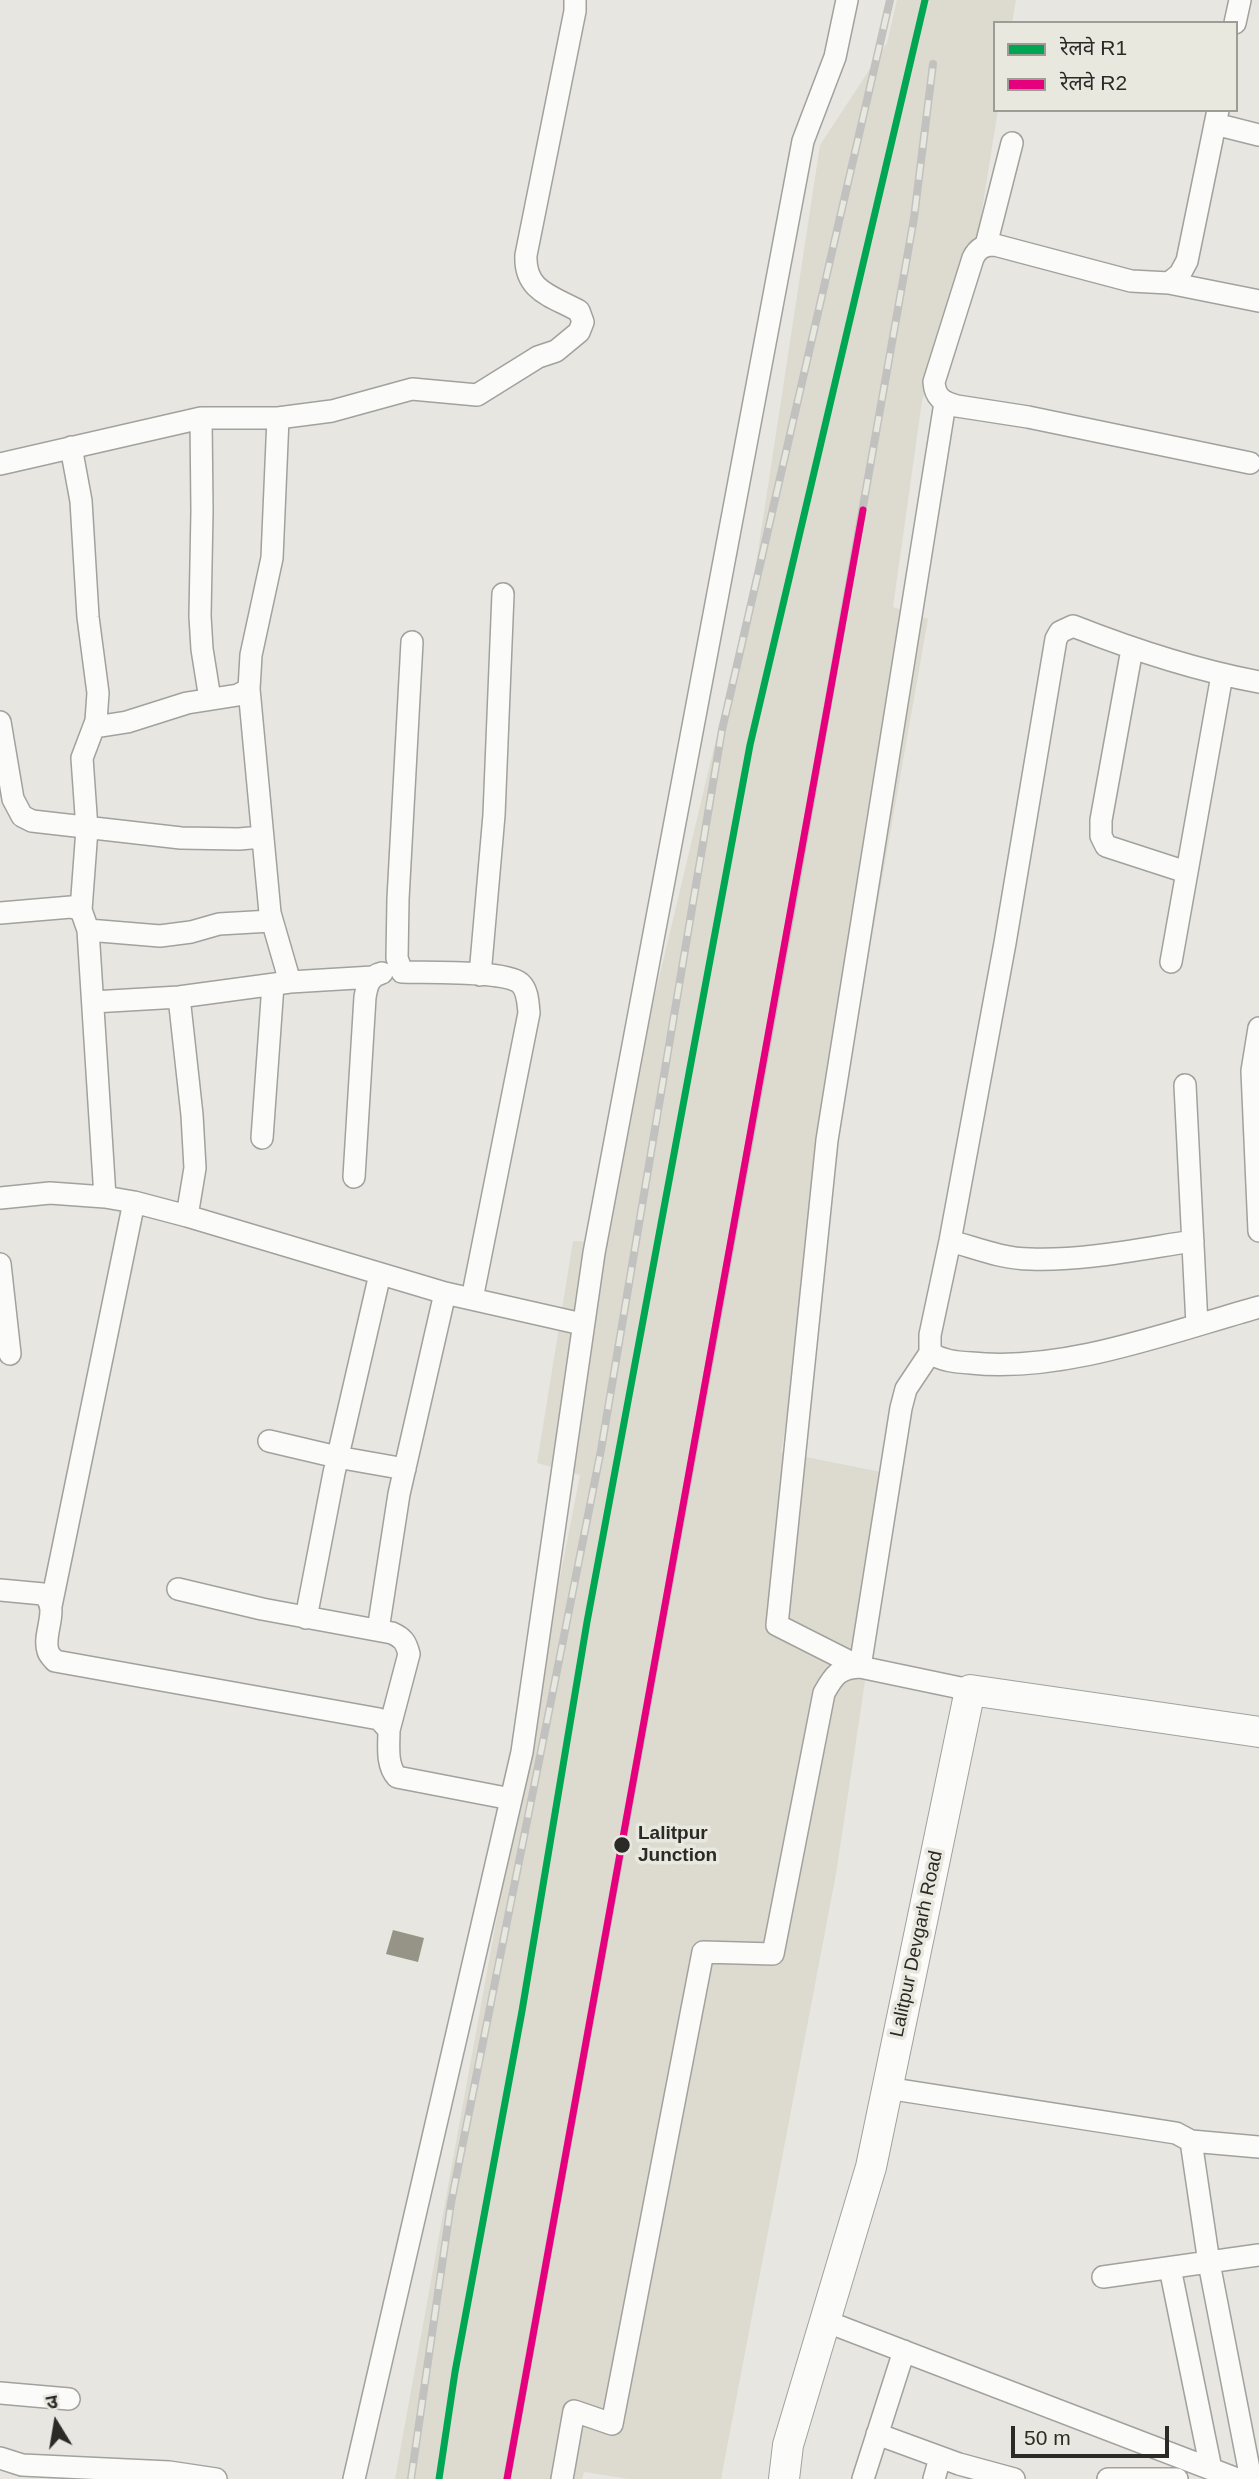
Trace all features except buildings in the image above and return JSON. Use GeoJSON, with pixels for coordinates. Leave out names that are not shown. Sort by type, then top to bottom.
{"type":"FeatureCollection","features":[{"type":"Feature","properties":{"kind":"main road"},"geometry":{"type":"LineString","coordinates":[[970,1690],[1259,1732]]}},
{"type":"Feature","properties":{"kind":"main road","name":"Lalitpur Devgarh Road"},"geometry":{"type":"LineString","coordinates":[[784,2479],[788,2445],[871,2167],[970,1690]]}},
{"type":"Feature","properties":{"kind":"street"},"geometry":{"type":"LineString","coordinates":[[0,464],[201,418],[278,418],[332,411],[412,389],[477,395],[538,357],[556,351],[579,332],[583,322],[579,311],[538,289],[529,280],[525,269],[575,0]]}},
{"type":"Feature","properties":{"kind":"street"},"geometry":{"type":"LineString","coordinates":[[354,2479],[522,1752],[582,1324],[803,141],[835,57],[847,0]]}},
{"type":"Feature","properties":{"kind":"street"},"geometry":{"type":"LineString","coordinates":[[1235,21],[1240,0]]}},
{"type":"Feature","properties":{"kind":"street"},"geometry":{"type":"LineString","coordinates":[[1169,283],[1180,274],[1187,261],[1216,117],[1259,135]]}},
{"type":"Feature","properties":{"kind":"street"},"geometry":{"type":"LineString","coordinates":[[986,245],[1012,143]]}},
{"type":"Feature","properties":{"kind":"street"},"geometry":{"type":"LineString","coordinates":[[1250,463],[945,403],[939,398],[934,382],[973,258],[977,251],[986,245],[995,244],[1131,281],[1169,283],[1259,301]]}},
{"type":"Feature","properties":{"kind":"street"},"geometry":{"type":"LineString","coordinates":[[860,1667],[776,1625],[827,1140],[945,403]]}},
{"type":"Feature","properties":{"kind":"street"},"geometry":{"type":"LineString","coordinates":[[201,418],[201,636],[210,699]]}},
{"type":"Feature","properties":{"kind":"street"},"geometry":{"type":"LineString","coordinates":[[262,1138],[282,984],[271,922],[249,689],[251,655],[272,558],[278,418]]}},
{"type":"Feature","properties":{"kind":"street"},"geometry":{"type":"LineString","coordinates":[[71,447],[81,501],[88,617],[98,693],[94,727],[82,758],[87,829],[81,910],[88,930],[105,1197]]}},
{"type":"Feature","properties":{"kind":"street"},"geometry":{"type":"LineString","coordinates":[[480,975],[494,815],[503,594]]}},
{"type":"Feature","properties":{"kind":"street"},"geometry":{"type":"LineString","coordinates":[[860,1667],[901,1408],[906,1389],[930,1353],[930,1335],[1005,943],[1056,639],[1060,632],[1073,626],[1132,649],[1222,675],[1259,682]]}},
{"type":"Feature","properties":{"kind":"street"},"geometry":{"type":"LineString","coordinates":[[401,972],[397,958],[398,899],[412,642]]}},
{"type":"Feature","properties":{"kind":"street"},"geometry":{"type":"LineString","coordinates":[[1132,649],[1101,820],[1101,836],[1106,846],[1186,872]]}},
{"type":"Feature","properties":{"kind":"street"},"geometry":{"type":"LineString","coordinates":[[1171,962],[1222,675]]}},
{"type":"Feature","properties":{"kind":"street"},"geometry":{"type":"LineString","coordinates":[[94,727],[127,722],[175,706],[237,695],[249,689]]}},
{"type":"Feature","properties":{"kind":"street"},"geometry":{"type":"LineString","coordinates":[[0,722],[8,810],[32,821],[181,838],[262,837]]}},
{"type":"Feature","properties":{"kind":"street"},"geometry":{"type":"LineString","coordinates":[[0,913],[71,907],[81,910]]}},
{"type":"Feature","properties":{"kind":"street"},"geometry":{"type":"LineString","coordinates":[[88,930],[160,936],[191,932],[219,924],[271,922]]}},
{"type":"Feature","properties":{"kind":"street"},"geometry":{"type":"LineString","coordinates":[[93,1002],[179,997],[401,972],[504,976],[520,984],[527,995],[529,1013],[472,1299]]}},
{"type":"Feature","properties":{"kind":"street"},"geometry":{"type":"LineString","coordinates":[[355,1177],[365,997],[373,977]]}},
{"type":"Feature","properties":{"kind":"street"},"geometry":{"type":"LineString","coordinates":[[179,997],[195,1168],[187,1216]]}},
{"type":"Feature","properties":{"kind":"street"},"geometry":{"type":"LineString","coordinates":[[1259,1028],[1252,1071],[1259,1231]]}},
{"type":"Feature","properties":{"kind":"street"},"geometry":{"type":"LineString","coordinates":[[1185,1085],[1198,1325]]}},
{"type":"Feature","properties":{"kind":"street"},"geometry":{"type":"LineString","coordinates":[[0,1198],[50,1193],[134,1202],[445,1293],[582,1324]]}},
{"type":"Feature","properties":{"kind":"street"},"geometry":{"type":"LineString","coordinates":[[134,1202],[51,1606],[47,1650],[55,1661],[380,1719],[389,1730]]}},
{"type":"Feature","properties":{"kind":"street"},"geometry":{"type":"LineString","coordinates":[[950,1241],[1011,1257],[1030,1259],[1092,1256],[1193,1241]]}},
{"type":"Feature","properties":{"kind":"street"},"geometry":{"type":"LineString","coordinates":[[0,1264],[10,1354]]}},
{"type":"Feature","properties":{"kind":"street"},"geometry":{"type":"LineString","coordinates":[[306,1618],[337,1457],[380,1274]]}},
{"type":"Feature","properties":{"kind":"street"},"geometry":{"type":"LineString","coordinates":[[378,1630],[405,1469],[445,1293]]}},
{"type":"Feature","properties":{"kind":"street"},"geometry":{"type":"LineString","coordinates":[[930,1353],[941,1360],[998,1366],[1029,1364],[1115,1348],[1259,1307]]}},
{"type":"Feature","properties":{"kind":"street"},"geometry":{"type":"LineString","coordinates":[[269,1441],[405,1469]]}},
{"type":"Feature","properties":{"kind":"street"},"geometry":{"type":"LineString","coordinates":[[178,1589],[401,1637],[407,1644],[409,1654],[389,1730],[391,1771],[397,1777],[511,1800]]}},
{"type":"Feature","properties":{"kind":"street"},"geometry":{"type":"LineString","coordinates":[[0,1590],[43,1594],[49,1599],[51,1606]]}},
{"type":"Feature","properties":{"kind":"street"},"geometry":{"type":"LineString","coordinates":[[562,2479],[574,2411],[612,2424],[703,1952],[773,1954],[824,1693],[834,1674],[845,1667],[860,1667],[970,1690]]}},
{"type":"Feature","properties":{"kind":"street"},"geometry":{"type":"LineString","coordinates":[[887,2088],[1176,2133],[1191,2141],[1259,2147]]}},
{"type":"Feature","properties":{"kind":"street"},"geometry":{"type":"LineString","coordinates":[[1191,2141],[1209,2263],[1251,2479]]}},
{"type":"Feature","properties":{"kind":"street"},"geometry":{"type":"LineString","coordinates":[[1103,2277],[1259,2255]]}},
{"type":"Feature","properties":{"kind":"street"},"geometry":{"type":"LineString","coordinates":[[1170,2268],[1222,2475]]}},
{"type":"Feature","properties":{"kind":"street"},"geometry":{"type":"LineString","coordinates":[[825,2320],[1222,2475]]}},
{"type":"Feature","properties":{"kind":"street"},"geometry":{"type":"LineString","coordinates":[[863,2479],[904,2351]]}},
{"type":"Feature","properties":{"kind":"street"},"geometry":{"type":"LineString","coordinates":[[0,2393],[69,2399]]}},
{"type":"Feature","properties":{"kind":"street"},"geometry":{"type":"LineString","coordinates":[[877,2434],[940,2458],[1014,2479]]}},
{"type":"Feature","properties":{"kind":"street"},"geometry":{"type":"LineString","coordinates":[[0,2458],[22,2465],[169,2472],[216,2479]]}},
{"type":"Feature","properties":{"kind":"street"},"geometry":{"type":"LineString","coordinates":[[934,2479],[940,2458]]}},
{"type":"Feature","properties":{"kind":"street"},"geometry":{"type":"LineString","coordinates":[[1108,2479],[1177,2479]]}},
{"type":"Feature","properties":{"kind":"shaded area"},"geometry":{"type":"Polygon","coordinates":[[[897,0],[1016,0],[1012,21],[993,21],[993,112],[998,112],[979,229],[922,401],[893,607],[928,619],[781,1452],[896,1475],[836,1874],[721,2479],[629,2479],[584,2472],[582,2479],[395,2479],[540,1679],[580,1475],[537,1463],[573,1241],[596,1242],[753,584],[820,145],[887,43],[897,0]]]}},
{"type":"Feature","properties":{"kind":"railway"},"geometry":{"type":"LineString","coordinates":[[411,2479],[451,2203],[601,1450],[722,730],[890,0]]}},
{"type":"Feature","properties":{"kind":"railway"},"geometry":{"type":"LineString","coordinates":[[507,2479],[914,218],[933,64]]}},
{"type":"Feature","properties":{"kind":"rail line","name":"R1"},"geometry":{"type":"LineString","coordinates":[[439,2479],[455,2372],[522,2011],[587,1622],[750,745],[925,0]]}},
{"type":"Feature","properties":{"kind":"rail line","name":"R2"},"geometry":{"type":"LineString","coordinates":[[507,2479],[863,510]]}},
{"type":"Feature","properties":{"kind":"place","name":"Lalitpur Junction"},"geometry":{"type":"Point","coordinates":[622,1845]}}]}
